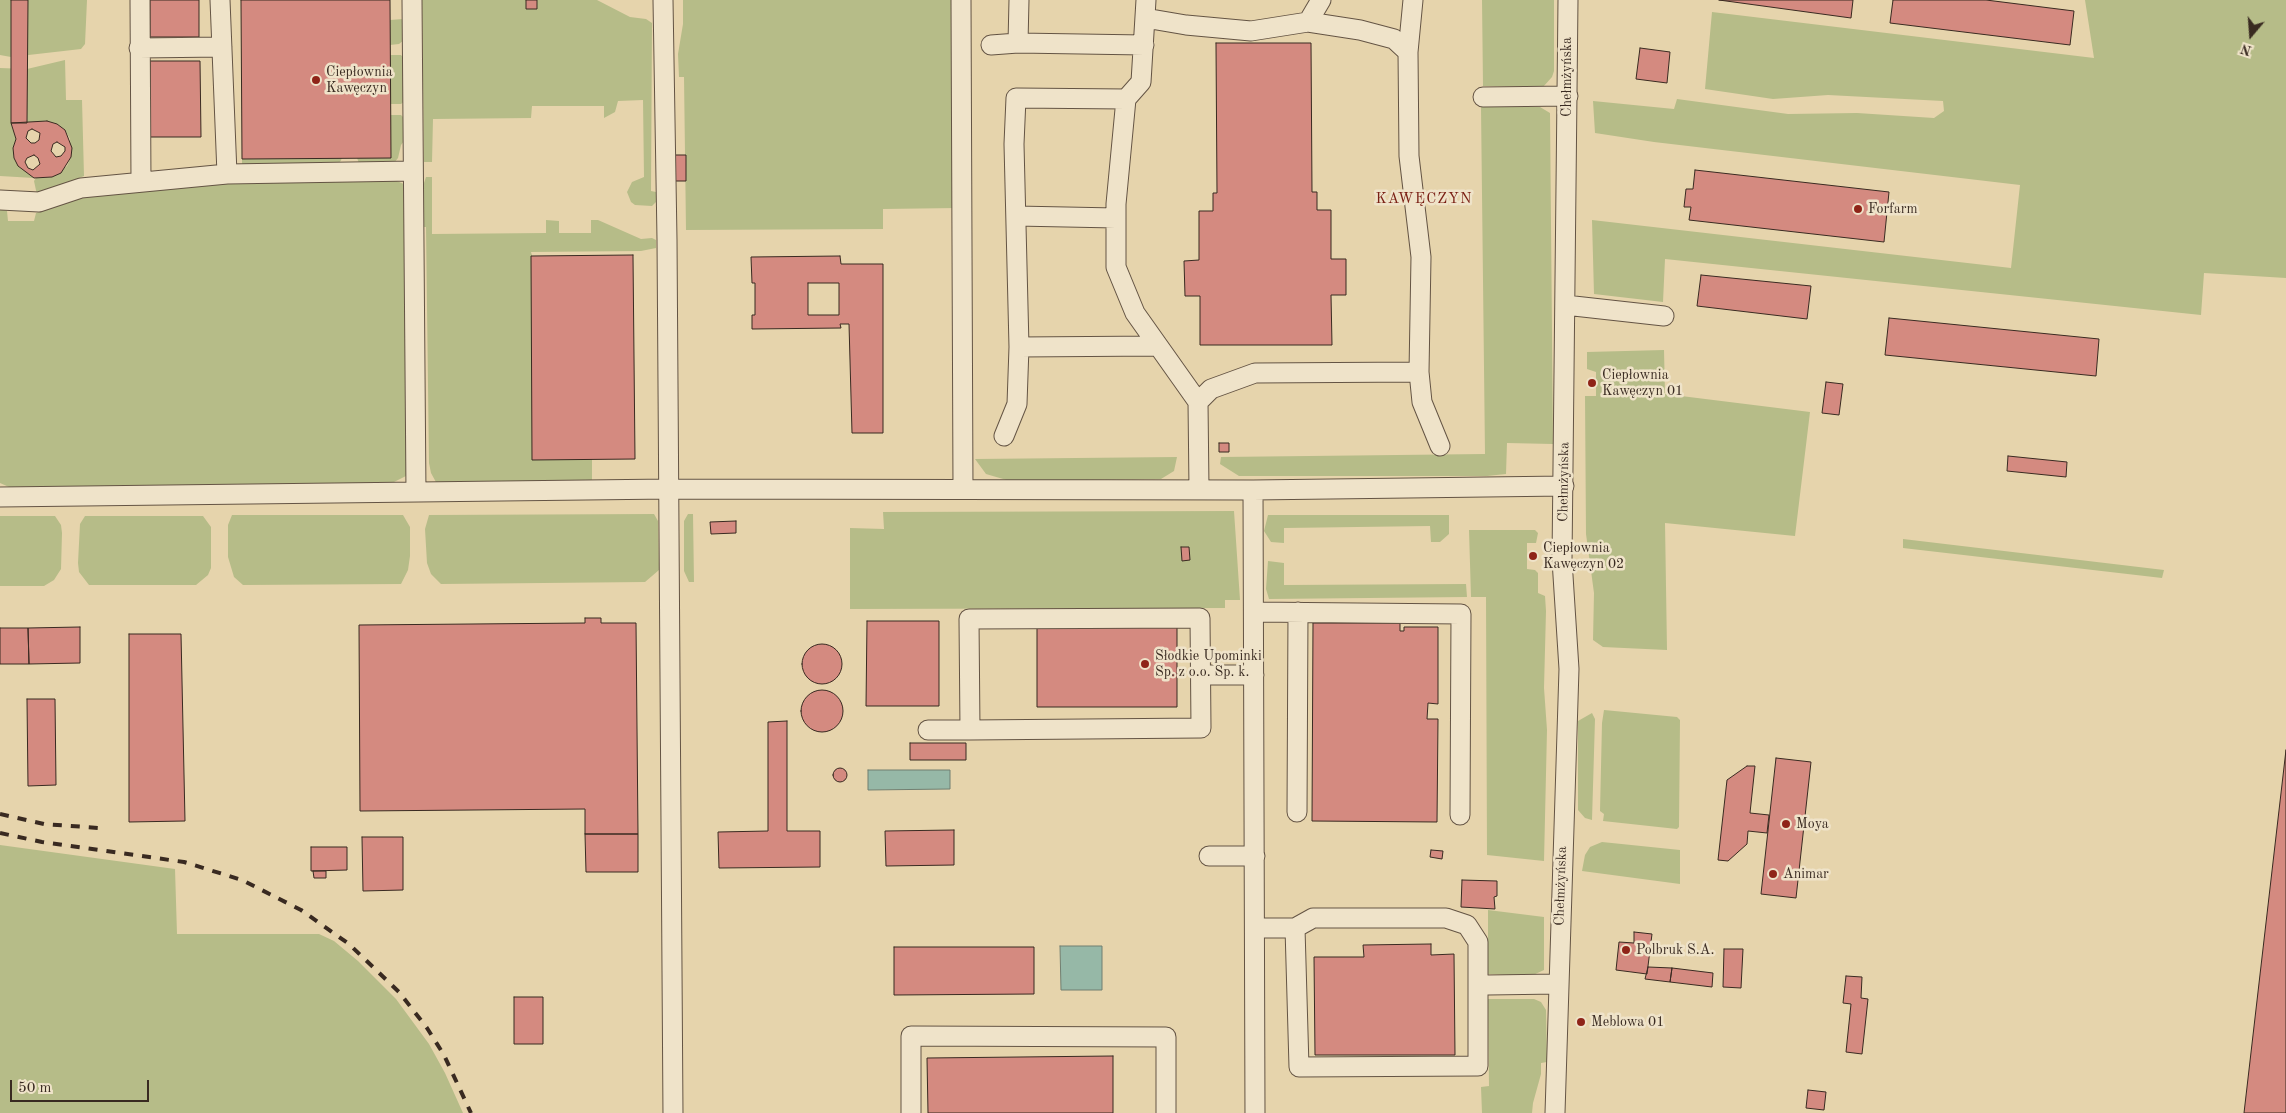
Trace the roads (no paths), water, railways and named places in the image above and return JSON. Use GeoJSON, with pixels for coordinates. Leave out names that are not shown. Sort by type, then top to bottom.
{"type":"FeatureCollection","features":[{"type":"Feature","properties":{"kind":"street"},"geometry":{"type":"LineString","coordinates":[[140,0],[141,182]]}},
{"type":"Feature","properties":{"kind":"street"},"geometry":{"type":"LineString","coordinates":[[220,0],[227,174]]}},
{"type":"Feature","properties":{"kind":"street"},"geometry":{"type":"LineString","coordinates":[[412,0],[416,492]]}},
{"type":"Feature","properties":{"kind":"street"},"geometry":{"type":"LineString","coordinates":[[663,0],[669,489],[673,1113]]}},
{"type":"Feature","properties":{"kind":"street"},"geometry":{"type":"LineString","coordinates":[[961,0],[963,488]]}},
{"type":"Feature","properties":{"kind":"street"},"geometry":{"type":"LineString","coordinates":[[1018,43],[1019,0]]}},
{"type":"Feature","properties":{"kind":"street"},"geometry":{"type":"LineString","coordinates":[[1308,22],[1321,0]]}},
{"type":"Feature","properties":{"kind":"street"},"geometry":{"type":"LineString","coordinates":[[1413,0],[1408,52],[1409,156],[1421,257],[1419,372],[1422,402],[1440,446]]}},
{"type":"Feature","properties":{"kind":"street","name":"Chełmżyńska"},"geometry":{"type":"LineString","coordinates":[[1555,1113],[1569,670],[1562,560],[1568,0]]}},
{"type":"Feature","properties":{"kind":"street"},"geometry":{"type":"LineString","coordinates":[[1199,489],[1198,402],[1135,313],[1116,267],[1116,218],[1126,99],[1142,82],[1146,9],[1186,25],[1251,31],[1308,22],[1360,30],[1394,39],[1408,52]]}},
{"type":"Feature","properties":{"kind":"street"},"geometry":{"type":"LineString","coordinates":[[992,45],[1018,43],[1144,45]]}},
{"type":"Feature","properties":{"kind":"street"},"geometry":{"type":"LineString","coordinates":[[139,48],[222,47]]}},
{"type":"Feature","properties":{"kind":"street"},"geometry":{"type":"LineString","coordinates":[[1483,97],[1568,96]]}},
{"type":"Feature","properties":{"kind":"street"},"geometry":{"type":"LineString","coordinates":[[1004,436],[1017,404],[1019,347],[1014,144],[1016,98],[1126,99]]}},
{"type":"Feature","properties":{"kind":"street"},"geometry":{"type":"LineString","coordinates":[[0,200],[39,202],[81,188],[227,174],[413,171]]}},
{"type":"Feature","properties":{"kind":"street"},"geometry":{"type":"LineString","coordinates":[[1016,216],[1116,218]]}},
{"type":"Feature","properties":{"kind":"street"},"geometry":{"type":"LineString","coordinates":[[1565,305],[1664,316]]}},
{"type":"Feature","properties":{"kind":"street"},"geometry":{"type":"LineString","coordinates":[[1019,347],[1158,346]]}},
{"type":"Feature","properties":{"kind":"street"},"geometry":{"type":"LineString","coordinates":[[1198,402],[1211,389],[1255,373],[1419,372]]}},
{"type":"Feature","properties":{"kind":"street"},"geometry":{"type":"LineString","coordinates":[[0,497],[669,489],[963,488],[1253,490],[1564,486]]}},
{"type":"Feature","properties":{"kind":"street"},"geometry":{"type":"LineString","coordinates":[[1253,490],[1256,1113]]}},
{"type":"Feature","properties":{"kind":"street"},"geometry":{"type":"LineString","coordinates":[[1254,612],[1461,614],[1460,815]]}},
{"type":"Feature","properties":{"kind":"street"},"geometry":{"type":"LineString","coordinates":[[1297,812],[1298,612]]}},
{"type":"Feature","properties":{"kind":"street"},"geometry":{"type":"LineString","coordinates":[[928,730],[970,730],[1201,728],[1200,618],[969,618],[970,730]]}},
{"type":"Feature","properties":{"kind":"street"},"geometry":{"type":"LineString","coordinates":[[1200,675],[1254,675]]}},
{"type":"Feature","properties":{"kind":"street"},"geometry":{"type":"LineString","coordinates":[[1209,856],[1255,856]]}},
{"type":"Feature","properties":{"kind":"street"},"geometry":{"type":"LineString","coordinates":[[1255,928],[1295,928],[1313,918],[1446,918],[1467,925],[1478,942],[1478,1066],[1299,1067],[1295,928]]}},
{"type":"Feature","properties":{"kind":"street"},"geometry":{"type":"LineString","coordinates":[[1488,985],[1558,984]]}},
{"type":"Feature","properties":{"kind":"street"},"geometry":{"type":"LineString","coordinates":[[911,1113],[911,1036],[1166,1037],[1166,1113]]}},
{"type":"Feature","properties":{"kind":"railway"},"geometry":{"type":"LineString","coordinates":[[0,814],[44,824],[99,828]]}},
{"type":"Feature","properties":{"kind":"railway"},"geometry":{"type":"LineString","coordinates":[[0,833],[42,842],[184,862],[242,880],[301,910],[349,944],[399,992],[427,1028],[444,1055],[471,1113]]}},
{"type":"Feature","properties":{"kind":"place","name":"Ciepłownia Kawęczyn"},"geometry":{"type":"Point","coordinates":[316,80]}},
{"type":"Feature","properties":{"kind":"place","name":"Forfarm"},"geometry":{"type":"Point","coordinates":[1858,209]}},
{"type":"Feature","properties":{"kind":"place","name":"Ciepłownia Kawęczyn 01"},"geometry":{"type":"Point","coordinates":[1592,383]}},
{"type":"Feature","properties":{"kind":"place","name":"Ciepłownia Kawęczyn 02"},"geometry":{"type":"Point","coordinates":[1533,556]}},
{"type":"Feature","properties":{"kind":"place","name":"Słodkie Upominki Sp. z o.o. Sp. k."},"geometry":{"type":"Point","coordinates":[1145,664]}},
{"type":"Feature","properties":{"kind":"place","name":"Moya"},"geometry":{"type":"Point","coordinates":[1786,824]}},
{"type":"Feature","properties":{"kind":"place","name":"Animar"},"geometry":{"type":"Point","coordinates":[1773,874]}},
{"type":"Feature","properties":{"kind":"place","name":"Polbruk S.A."},"geometry":{"type":"Point","coordinates":[1626,950]}},
{"type":"Feature","properties":{"kind":"place","name":"Meblowa 01"},"geometry":{"type":"Point","coordinates":[1581,1022]}},
{"type":"Feature","properties":{"kind":"district","name":"KAWĘCZYN"},"geometry":{"type":"Point","coordinates":[1424,199]}}]}
